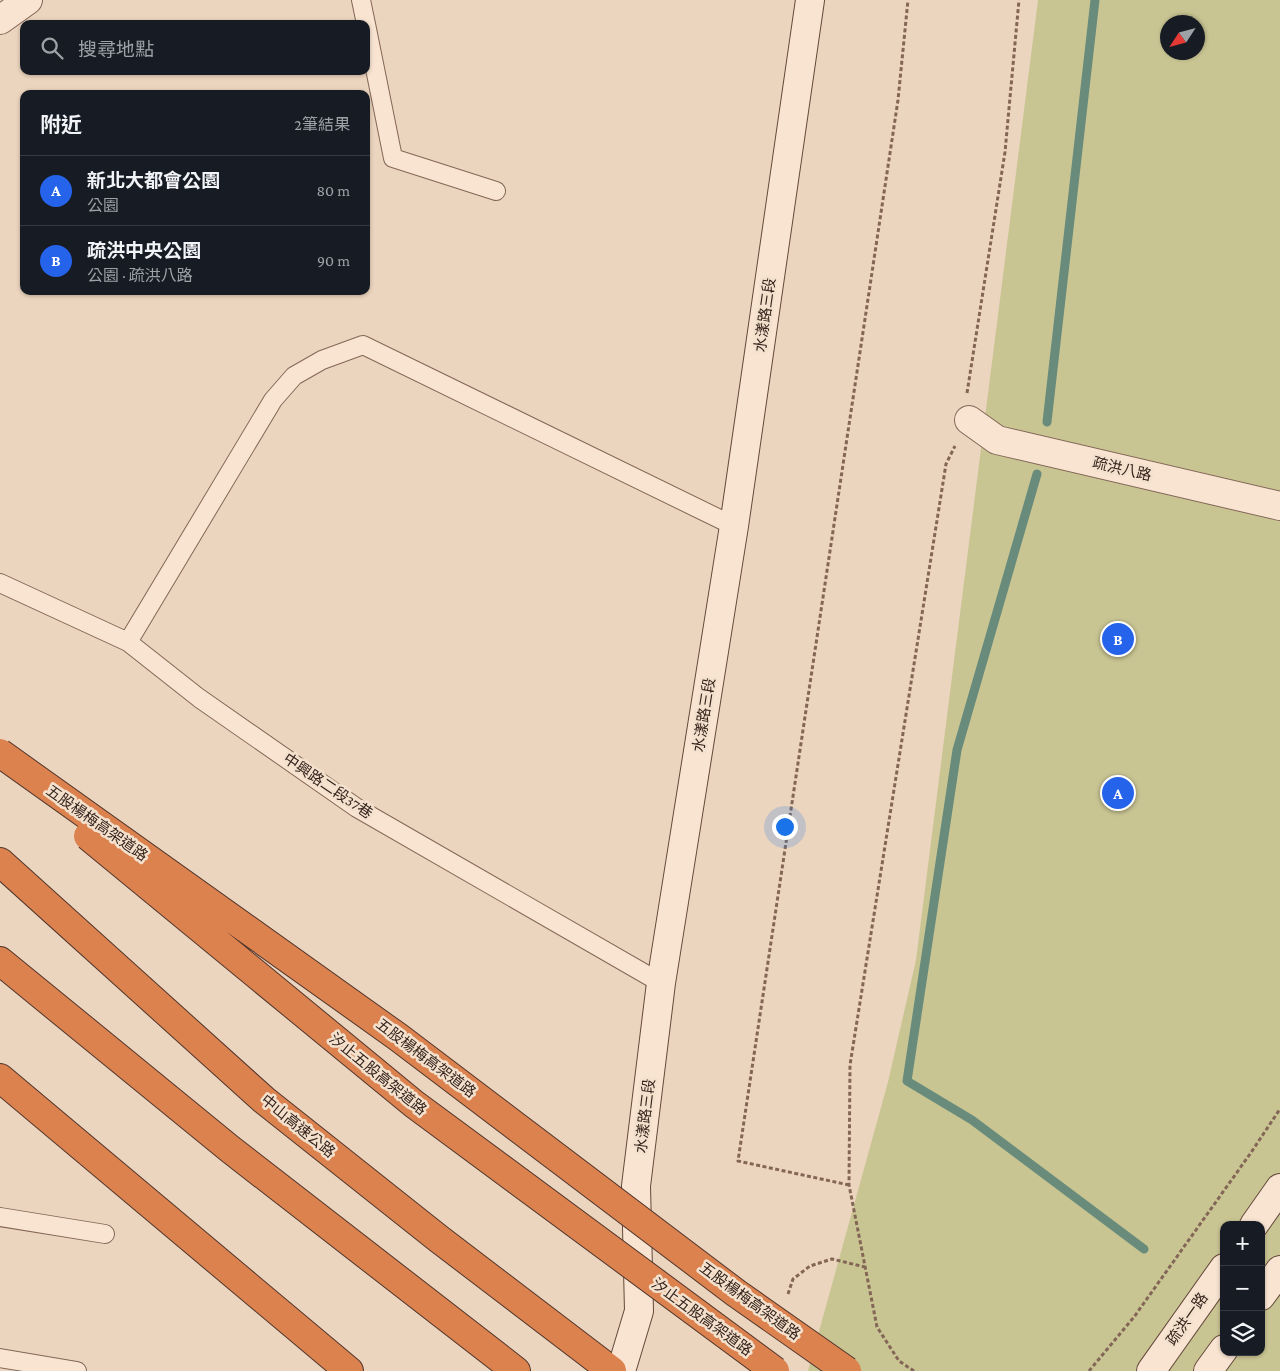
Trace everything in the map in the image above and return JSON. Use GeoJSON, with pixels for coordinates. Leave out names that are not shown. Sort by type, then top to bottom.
{"type":"FeatureCollection","features":[{"type":"Feature","properties":{"kind":"highway","name":"汐止五股高架道路"},"geometry":{"type":"LineString","coordinates":[[0,754],[89,837],[414,1104],[775,1371]]}},
{"type":"Feature","properties":{"kind":"highway","name":"五股楊梅高架道路"},"geometry":{"type":"LineString","coordinates":[[0,754],[398,1037],[736,1293],[847,1371]]}},
{"type":"Feature","properties":{"kind":"highway","name":"中山高速公路"},"geometry":{"type":"LineString","coordinates":[[0,862],[264,1100],[439,1239],[612,1371]]}},
{"type":"Feature","properties":{"kind":"highway"},"geometry":{"type":"LineString","coordinates":[[0,961],[230,1149],[516,1371]]}},
{"type":"Feature","properties":{"kind":"highway"},"geometry":{"type":"LineString","coordinates":[[0,1078],[349,1371]]}},
{"type":"Feature","properties":{"kind":"street"},"geometry":{"type":"LineString","coordinates":[[0,20],[28,0]]}},
{"type":"Feature","properties":{"kind":"street","name":"水漾路三段"},"geometry":{"type":"LineString","coordinates":[[621,1371],[639,1311],[636,1186],[661,983],[734,526],[810,0]]}},
{"type":"Feature","properties":{"kind":"street","name":"疏洪八路"},"geometry":{"type":"LineString","coordinates":[[969,420],[997,440],[1280,506]]}},
{"type":"Feature","properties":{"kind":"street"},"geometry":{"type":"LineString","coordinates":[[1257,1221],[1280,1188]]}},
{"type":"Feature","properties":{"kind":"street"},"geometry":{"type":"LineString","coordinates":[[1265,1291],[1280,1270]]}},
{"type":"Feature","properties":{"kind":"street","name":"疏洪一路"},"geometry":{"type":"LineString","coordinates":[[1151,1371],[1220,1274]]}},
{"type":"Feature","properties":{"kind":"street"},"geometry":{"type":"LineString","coordinates":[[1208,1371],[1220,1354]]}},
{"type":"Feature","properties":{"kind":"lane"},"geometry":{"type":"LineString","coordinates":[[362,0],[365,20]]}},
{"type":"Feature","properties":{"kind":"lane"},"geometry":{"type":"LineString","coordinates":[[370,44],[393,158],[496,191]]}},
{"type":"Feature","properties":{"kind":"lane"},"geometry":{"type":"LineString","coordinates":[[128,642],[273,400],[294,376],[322,360],[363,345],[734,526]]}},
{"type":"Feature","properties":{"kind":"lane","name":"中興路二段37巷"},"geometry":{"type":"LineString","coordinates":[[0,583],[128,642],[199,698],[358,808],[661,983]]}},
{"type":"Feature","properties":{"kind":"lane"},"geometry":{"type":"LineString","coordinates":[[0,1216],[105,1234]]}},
{"type":"Feature","properties":{"kind":"lane"},"geometry":{"type":"LineString","coordinates":[[0,1358],[77,1371]]}},
{"type":"Feature","properties":{"kind":"path"},"geometry":{"type":"LineString","coordinates":[[849,1185],[738,1161],[898,100],[908,0]]}},
{"type":"Feature","properties":{"kind":"path"},"geometry":{"type":"LineString","coordinates":[[914,1371],[899,1361],[877,1327],[849,1185],[850,1065],[946,464],[969,420],[966,401],[1005,152],[1019,0]]}},
{"type":"Feature","properties":{"kind":"path"},"geometry":{"type":"LineString","coordinates":[[1089,1371],[1134,1316],[1280,1109]]}},
{"type":"Feature","properties":{"kind":"path"},"geometry":{"type":"LineString","coordinates":[[787,1300],[793,1279],[810,1266],[832,1259],[865,1267]]}},
{"type":"Feature","properties":{"kind":"shaded area"},"geometry":{"type":"Polygon","coordinates":[[[1038,0],[1280,0],[1280,1371],[808,1371],[888,1082],[916,960],[1038,0]]]}},
{"type":"Feature","properties":{"kind":"waterway"},"geometry":{"type":"LineString","coordinates":[[1047,422],[1095,0]]}},
{"type":"Feature","properties":{"kind":"waterway"},"geometry":{"type":"LineString","coordinates":[[1037,474],[957,750],[907,1081],[972,1120],[1144,1249]]}},
{"type":"Feature","properties":{"kind":"place","name":"疏洪中央公園"},"geometry":{"type":"Point","coordinates":[1118,639]}},
{"type":"Feature","properties":{"kind":"place","name":"新北大都會公園"},"geometry":{"type":"Point","coordinates":[1118,793]}}]}
